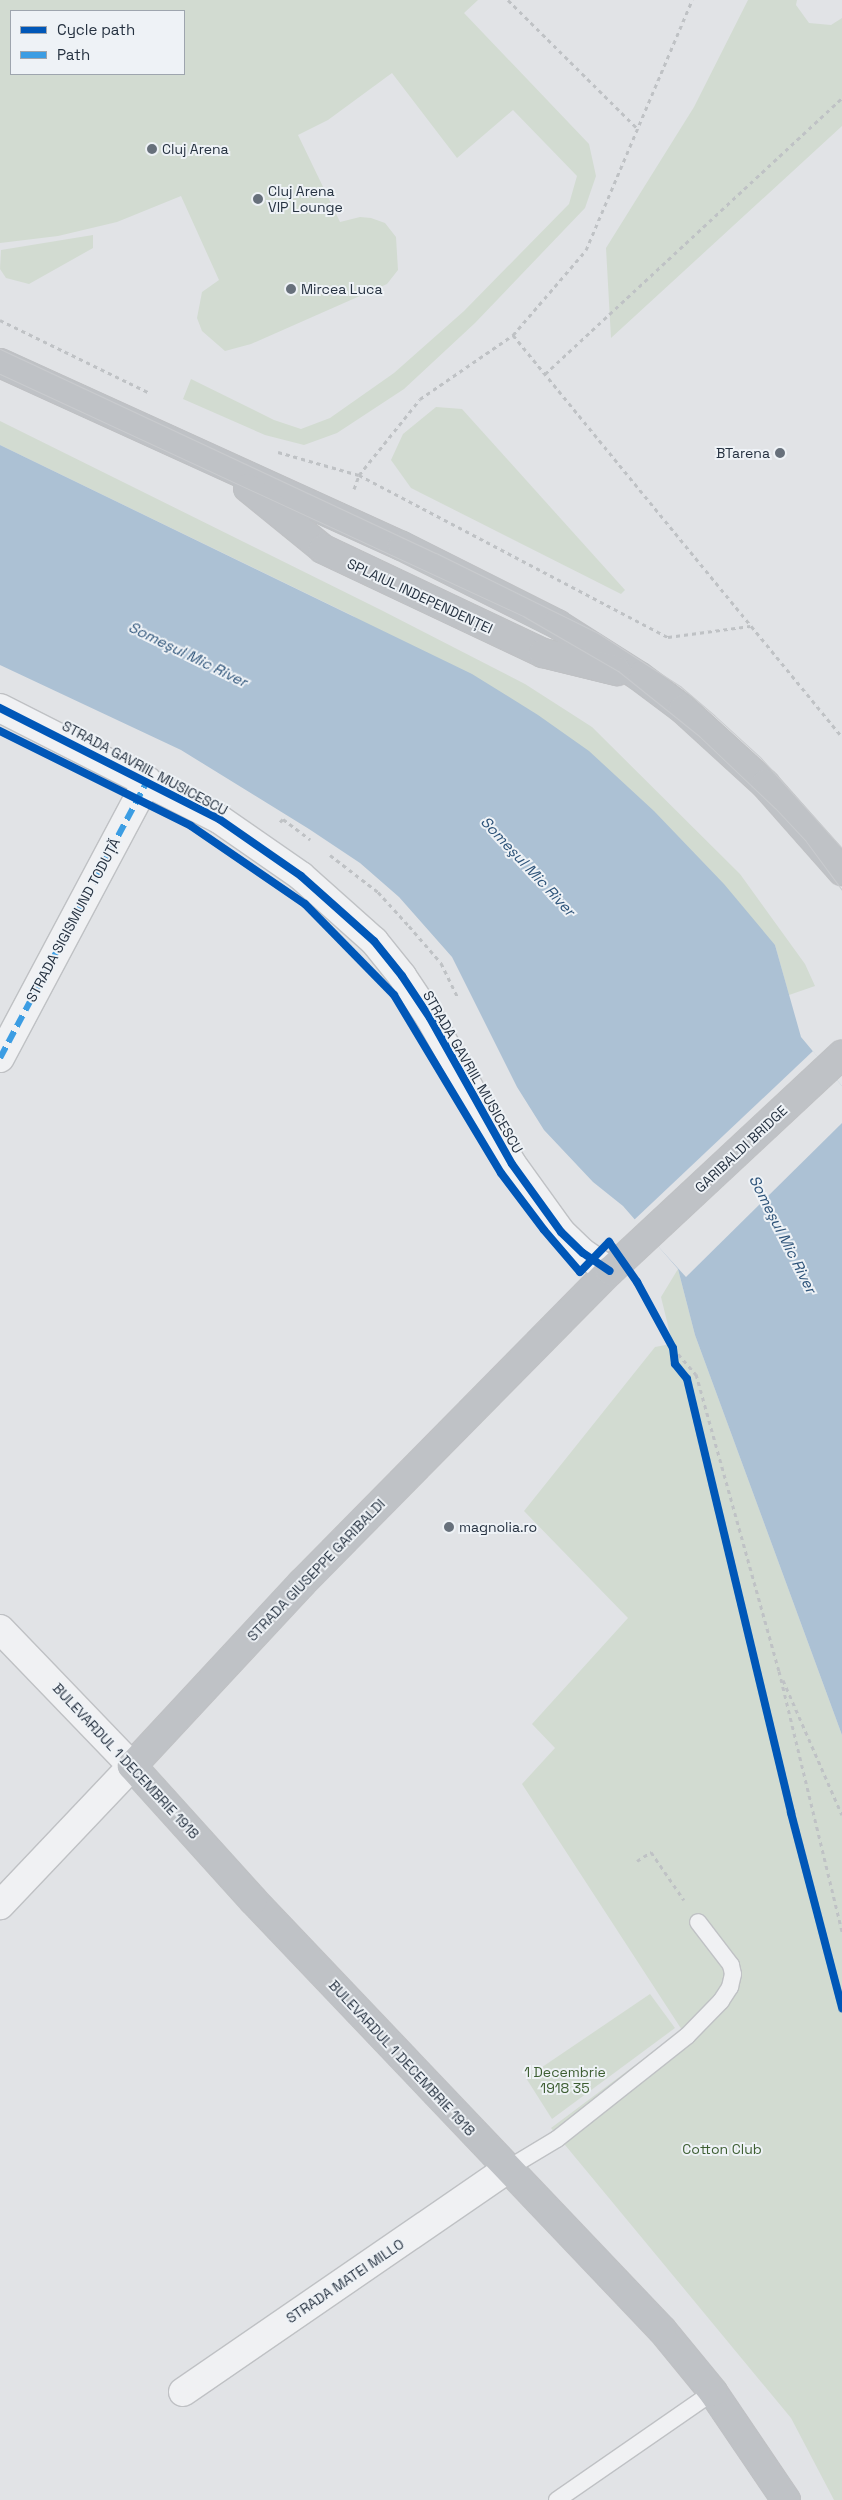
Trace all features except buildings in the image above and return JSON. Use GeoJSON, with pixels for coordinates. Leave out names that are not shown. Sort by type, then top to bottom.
{"type":"FeatureCollection","features":[{"type":"Feature","properties":{"kind":"main road","name":"SPLAIUL INDEPENDENȚEI"},"geometry":{"type":"LineString","coordinates":[[0,363],[226,469],[402,546],[531,611],[639,676],[683,709],[757,777],[810,831],[842,871]]}},
{"type":"Feature","properties":{"kind":"main road","name":"SPLAIUL INDEPENDENȚEI"},"geometry":{"type":"LineString","coordinates":[[226,469],[323,549],[543,653],[639,676]]}},
{"type":"Feature","properties":{"kind":"main road","name":"GARIBALDI BRIDGE"},"geometry":{"type":"LineString","coordinates":[[641,1242],[838,1058]]}},
{"type":"Feature","properties":{"kind":"main road","name":"STRADA GIUSEPPE GARIBALDI"},"geometry":{"type":"LineString","coordinates":[[132,1766],[302,1583],[610,1271],[641,1242]]}},
{"type":"Feature","properties":{"kind":"main road","name":"BULEVARDUL 1 DECEMBRIE 1918"},"geometry":{"type":"LineString","coordinates":[[132,1766],[253,1900],[662,2330],[713,2392],[786,2500]]}},
{"type":"Feature","properties":{"kind":"street","name":"STRADA GAVRIIL MUSICESCU"},"geometry":{"type":"LineString","coordinates":[[0,708],[219,819],[301,876],[374,941],[402,976],[430,1018],[512,1164],[556,1224],[583,1253],[610,1271]]}},
{"type":"Feature","properties":{"kind":"street","name":"STRADA SIGISMUND TODUȚĂ"},"geometry":{"type":"LineString","coordinates":[[0,1058],[146,781]]}},
{"type":"Feature","properties":{"kind":"street","name":"BULEVARDUL 1 DECEMBRIE 1918"},"geometry":{"type":"LineString","coordinates":[[0,1629],[132,1766]]}},
{"type":"Feature","properties":{"kind":"street","name":"STRADA GIUSEPPE GARIBALDI"},"geometry":{"type":"LineString","coordinates":[[0,1905],[132,1766]]}},
{"type":"Feature","properties":{"kind":"street","name":"STRADA MATEI MILLO"},"geometry":{"type":"LineString","coordinates":[[183,2392],[508,2169]]}},
{"type":"Feature","properties":{"kind":"lane"},"geometry":{"type":"LineString","coordinates":[[508,2169],[557,2139],[687,2036],[722,2001],[730,1987],[733,1974],[731,1965],[698,1922]]}},
{"type":"Feature","properties":{"kind":"lane"},"geometry":{"type":"LineString","coordinates":[[557,2500],[713,2392]]}},
{"type":"Feature","properties":{"kind":"path"},"geometry":{"type":"LineString","coordinates":[[508,0],[637,128]]}},
{"type":"Feature","properties":{"kind":"path"},"geometry":{"type":"LineString","coordinates":[[352,493],[359,475],[420,399],[513,335],[586,250],[692,0]]}},
{"type":"Feature","properties":{"kind":"path"},"geometry":{"type":"LineString","coordinates":[[545,374],[842,98]]}},
{"type":"Feature","properties":{"kind":"path"},"geometry":{"type":"LineString","coordinates":[[0,320],[155,395]]}},
{"type":"Feature","properties":{"kind":"path"},"geometry":{"type":"LineString","coordinates":[[513,335],[842,737]]}},
{"type":"Feature","properties":{"kind":"path"},"geometry":{"type":"LineString","coordinates":[[276,451],[359,475],[668,637],[750,626]]}},
{"type":"Feature","properties":{"kind":"path"},"geometry":{"type":"LineString","coordinates":[[666,1336],[673,1348],[696,1374],[779,1671],[842,1932]]}},
{"type":"Feature","properties":{"kind":"path"},"geometry":{"type":"LineString","coordinates":[[673,1348],[675,1364],[681,1371]]}},
{"type":"Feature","properties":{"kind":"path"},"geometry":{"type":"LineString","coordinates":[[779,1671],[842,1815]]}},
{"type":"Feature","properties":{"kind":"path"},"geometry":{"type":"LineString","coordinates":[[637,1861],[651,1852],[698,1922]]}},
{"type":"Feature","properties":{"kind":"green space","name":"Cluj Arena"},"geometry":{"type":"Polygon","coordinates":[[[0,0],[478,0],[464,13],[589,144],[596,176],[585,208],[475,323],[404,389],[337,433],[304,445],[265,435],[183,399],[191,379],[274,420],[301,429],[330,418],[394,373],[464,311],[569,204],[577,176],[513,110],[457,158],[392,73],[328,120],[298,135],[340,222],[360,217],[371,218],[385,223],[396,237],[398,270],[387,284],[251,344],[225,351],[202,331],[197,318],[202,292],[219,280],[181,196],[117,222],[58,236],[0,243],[0,0]]]}},
{"type":"Feature","properties":{"kind":"green space"},"geometry":{"type":"Polygon","coordinates":[[[748,0],[797,0],[796,5],[809,23],[831,25],[842,18],[842,126],[611,338],[606,248],[694,107],[748,0]]]}},
{"type":"Feature","properties":{"kind":"green space"},"geometry":{"type":"Polygon","coordinates":[[[93,235],[93,248],[29,284],[6,278],[0,269],[1,250],[93,235]]]}},
{"type":"Feature","properties":{"kind":"green space"},"geometry":{"type":"Polygon","coordinates":[[[436,407],[462,409],[625,590],[621,594],[411,488],[391,460],[403,434],[436,407]]]}},
{"type":"Feature","properties":{"kind":"green space"},"geometry":{"type":"Polygon","coordinates":[[[0,421],[381,610],[525,684],[592,727],[740,874],[805,964],[815,986],[789,995],[775,945],[353,616],[0,445],[0,421]]]}},
{"type":"Feature","properties":{"kind":"green space","name":"Cotton Club"},"geometry":{"type":"Polygon","coordinates":[[[678,1269],[695,1335],[842,1735],[842,2500],[834,2500],[791,2418],[551,2128],[682,2030],[522,1784],[555,1748],[532,1724],[628,1618],[524,1511],[655,1347],[671,1344],[673,1346],[661,1297],[678,1269]]]}},
{"type":"Feature","properties":{"kind":"green space","name":"1 Decembrie 1918 35"},"geometry":{"type":"Polygon","coordinates":[[[650,1994],[675,2028],[552,2119],[526,2078],[650,1994]]]}},
{"type":"Feature","properties":{"kind":"water","name":"Someşul Mic River"},"geometry":{"type":"Polygon","coordinates":[[[0,445],[472,674],[538,715],[589,751],[654,811],[724,884],[775,945],[801,1037],[842,1086],[842,1735],[695,1335],[678,1269],[623,1206],[593,1182],[544,1130],[517,1087],[452,957],[399,897],[360,863],[309,829],[181,750],[0,665],[0,445]]]}},
{"type":"Feature","properties":{"kind":"pier"},"geometry":{"type":"Polygon","coordinates":[[[813,1051],[842,1086],[842,1123],[686,1277],[634,1220],[813,1051]]]}},
{"type":"Feature","properties":{"kind":"tram line"},"geometry":{"type":"LineString","coordinates":[[0,349],[436,553],[598,633],[680,686],[714,715],[760,757],[842,848]]}},
{"type":"Feature","properties":{"kind":"tram line"},"geometry":{"type":"LineString","coordinates":[[0,374],[523,616],[618,671],[699,736],[775,808],[805,840],[842,890]]}},
{"type":"Feature","properties":{"kind":"marked path"},"geometry":{"type":"LineString","coordinates":[[0,1058],[147,781]]}},
{"type":"Feature","properties":{"kind":"cycle path"},"geometry":{"type":"LineString","coordinates":[[0,708],[219,819],[301,876],[374,941],[402,976],[430,1018],[512,1164],[561,1232],[583,1253],[610,1271]]}},
{"type":"Feature","properties":{"kind":"cycle path"},"geometry":{"type":"LineString","coordinates":[[0,731],[191,826],[305,904],[394,995],[501,1173],[544,1230],[580,1272],[609,1242],[637,1282],[673,1348],[675,1364],[687,1379],[791,1813],[842,2008]]}},
{"type":"Feature","properties":{"kind":"place","name":"Cluj Arena"},"geometry":{"type":"Point","coordinates":[152,149]}},
{"type":"Feature","properties":{"kind":"place","name":"Cluj Arena VIP Lounge"},"geometry":{"type":"Point","coordinates":[258,199]}},
{"type":"Feature","properties":{"kind":"place","name":"Mircea Luca"},"geometry":{"type":"Point","coordinates":[291,289]}},
{"type":"Feature","properties":{"kind":"place","name":"BTarena"},"geometry":{"type":"Point","coordinates":[780,453]}},
{"type":"Feature","properties":{"kind":"place","name":"magnolia.ro"},"geometry":{"type":"Point","coordinates":[449,1527]}}]}
